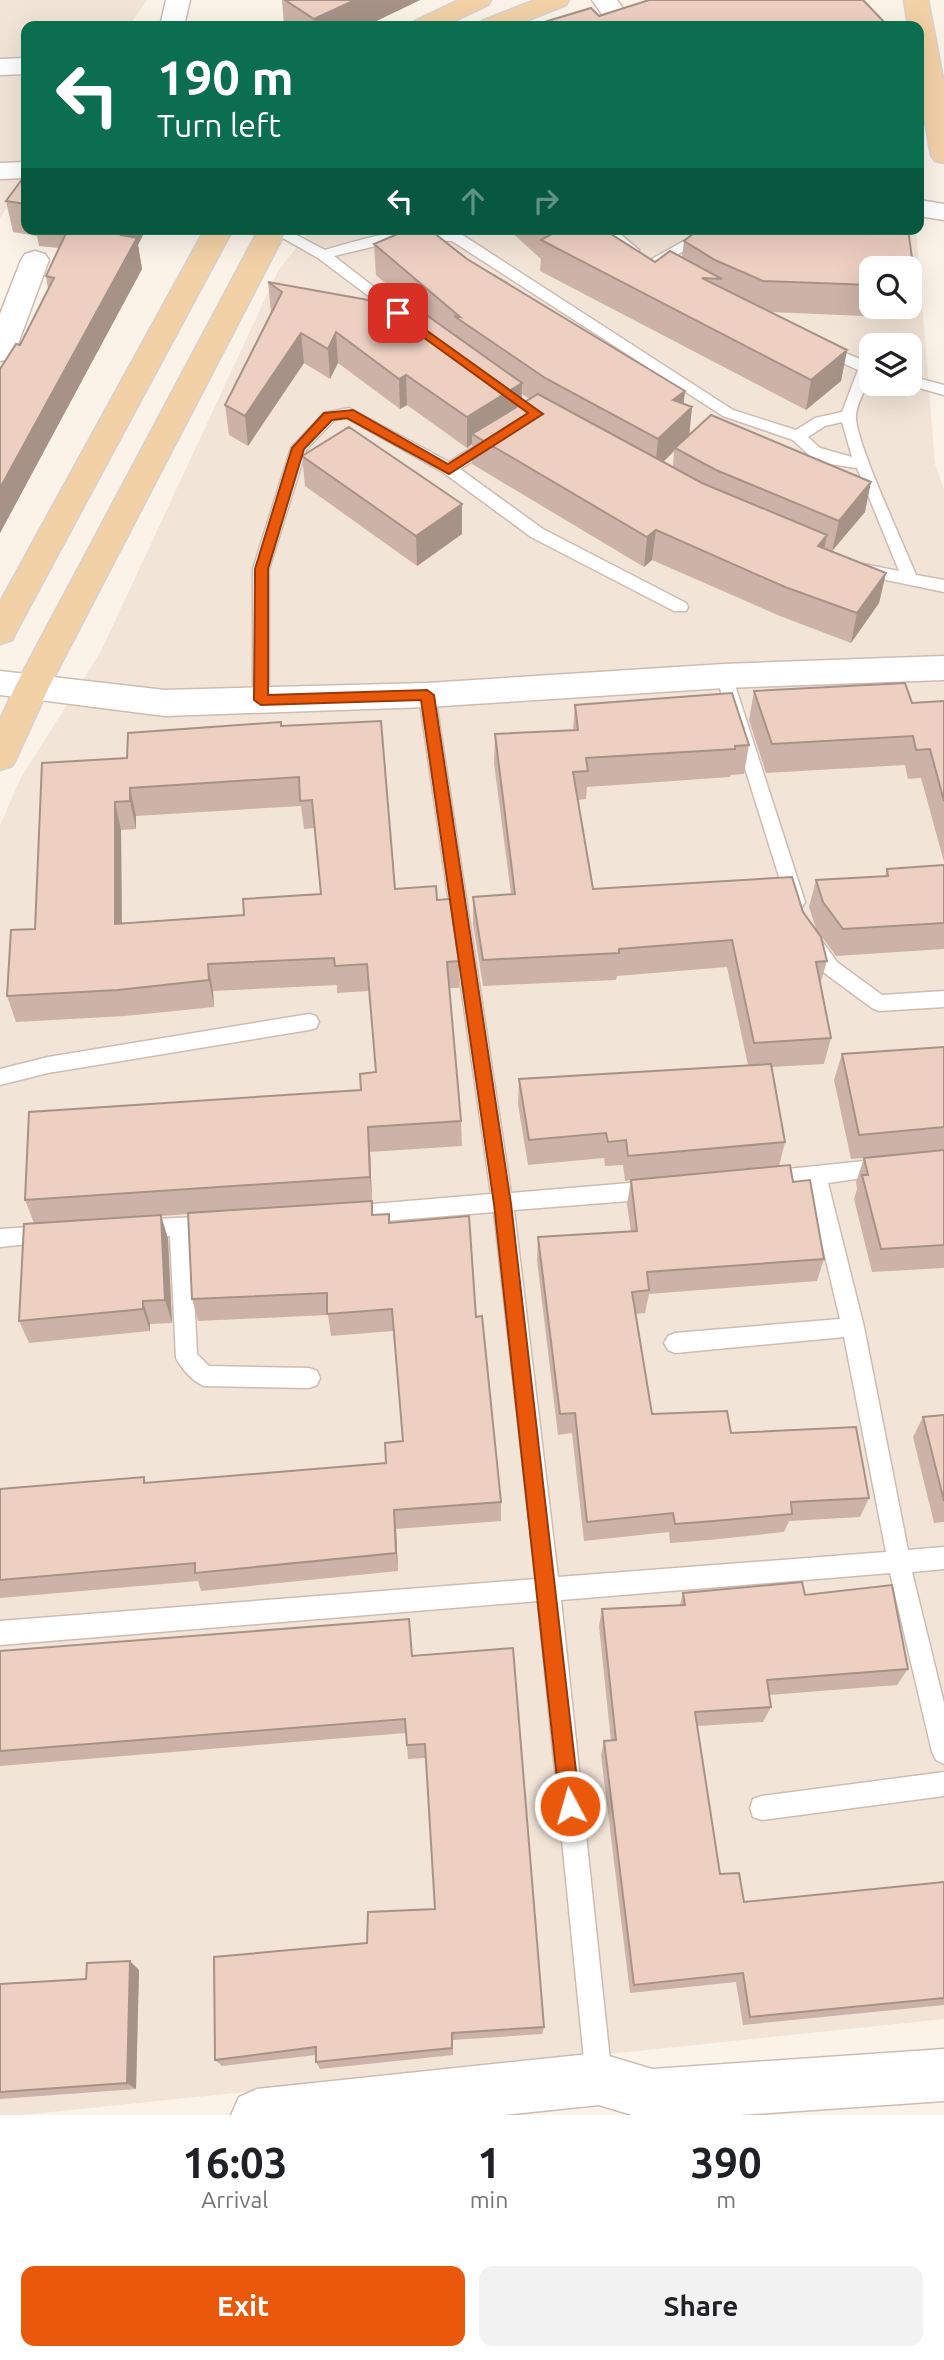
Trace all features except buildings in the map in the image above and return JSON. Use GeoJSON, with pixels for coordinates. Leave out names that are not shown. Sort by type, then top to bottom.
{"type":"FeatureCollection","features":[{"type":"Feature","properties":{"kind":"main road"},"geometry":{"type":"LineString","coordinates":[[435,21],[479,0]]}},
{"type":"Feature","properties":{"kind":"main road"},"geometry":{"type":"LineString","coordinates":[[504,21],[557,0]]}},
{"type":"Feature","properties":{"kind":"main road"},"geometry":{"type":"LineString","coordinates":[[916,0],[920,21]]}},
{"type":"Feature","properties":{"kind":"main road"},"geometry":{"type":"LineString","coordinates":[[924,44],[944,155]]}},
{"type":"Feature","properties":{"kind":"main road"},"geometry":{"type":"LineString","coordinates":[[0,632],[216,235]]}},
{"type":"Feature","properties":{"kind":"main road"},"geometry":{"type":"LineString","coordinates":[[0,757],[16,685],[271,235]]}},
{"type":"Feature","properties":{"kind":"street"},"geometry":{"type":"LineString","coordinates":[[174,21],[177,0]]}},
{"type":"Feature","properties":{"kind":"street"},"geometry":{"type":"LineString","coordinates":[[604,0],[620,21]]}},
{"type":"Feature","properties":{"kind":"street"},"geometry":{"type":"LineString","coordinates":[[0,67],[21,66]]}},
{"type":"Feature","properties":{"kind":"street"},"geometry":{"type":"LineString","coordinates":[[0,171],[21,170]]}},
{"type":"Feature","properties":{"kind":"street"},"geometry":{"type":"LineString","coordinates":[[924,209],[944,212]]}},
{"type":"Feature","properties":{"kind":"street"},"geometry":{"type":"LineString","coordinates":[[0,352],[8,314],[35,260]]}},
{"type":"Feature","properties":{"kind":"street"},"geometry":{"type":"LineString","coordinates":[[16,685],[165,703],[427,695],[724,676],[944,668]]}},
{"type":"Feature","properties":{"kind":"street"},"geometry":{"type":"LineString","coordinates":[[257,2115],[599,2079],[653,2105],[944,2075]]}},
{"type":"Feature","properties":{"kind":"lane"},"geometry":{"type":"LineString","coordinates":[[285,235],[323,255],[416,327]]}},
{"type":"Feature","properties":{"kind":"lane"},"geometry":{"type":"LineString","coordinates":[[323,255],[400,235]]}},
{"type":"Feature","properties":{"kind":"lane"},"geometry":{"type":"LineString","coordinates":[[447,235],[456,237],[728,413],[798,436],[816,452],[835,460],[864,464]]}},
{"type":"Feature","properties":{"kind":"lane"},"geometry":{"type":"LineString","coordinates":[[613,235],[657,267],[707,235]]}},
{"type":"Feature","properties":{"kind":"lane"},"geometry":{"type":"LineString","coordinates":[[804,341],[859,365]]}},
{"type":"Feature","properties":{"kind":"lane"},"geometry":{"type":"LineString","coordinates":[[922,384],[944,390]]}},
{"type":"Feature","properties":{"kind":"lane"},"geometry":{"type":"LineString","coordinates":[[859,391],[848,416],[854,443],[910,579]]}},
{"type":"Feature","properties":{"kind":"lane"},"geometry":{"type":"LineString","coordinates":[[261,700],[261,569],[299,448],[329,416],[349,413],[449,470],[537,533],[680,607]]}},
{"type":"Feature","properties":{"kind":"lane"},"geometry":{"type":"LineString","coordinates":[[715,425],[728,413]]}},
{"type":"Feature","properties":{"kind":"lane"},"geometry":{"type":"LineString","coordinates":[[798,436],[820,422],[848,416]]}},
{"type":"Feature","properties":{"kind":"lane"},"geometry":{"type":"LineString","coordinates":[[449,470],[504,435]]}},
{"type":"Feature","properties":{"kind":"lane"},"geometry":{"type":"LineString","coordinates":[[846,566],[944,586]]}},
{"type":"Feature","properties":{"kind":"lane"},"geometry":{"type":"LineString","coordinates":[[724,676],[806,933],[830,967],[879,1003],[944,999]]}},
{"type":"Feature","properties":{"kind":"lane"},"geometry":{"type":"LineString","coordinates":[[427,695],[503,1204],[548,1587],[599,2079]]}},
{"type":"Feature","properties":{"kind":"lane"},"geometry":{"type":"LineString","coordinates":[[0,1077],[48,1065],[309,1022]]}},
{"type":"Feature","properties":{"kind":"lane"},"geometry":{"type":"LineString","coordinates":[[748,1182],[906,1166]]}},
{"type":"Feature","properties":{"kind":"lane"},"geometry":{"type":"LineString","coordinates":[[816,1176],[853,1328],[899,1563],[944,1752]]}},
{"type":"Feature","properties":{"kind":"lane"},"geometry":{"type":"LineString","coordinates":[[328,1216],[680,1188]]}},
{"type":"Feature","properties":{"kind":"lane"},"geometry":{"type":"LineString","coordinates":[[125,1230],[234,1223]]}},
{"type":"Feature","properties":{"kind":"lane"},"geometry":{"type":"LineString","coordinates":[[180,1227],[187,1358],[205,1376],[309,1378]]}},
{"type":"Feature","properties":{"kind":"lane"},"geometry":{"type":"LineString","coordinates":[[0,1238],[69,1234]]}},
{"type":"Feature","properties":{"kind":"lane"},"geometry":{"type":"LineString","coordinates":[[674,1343],[853,1328]]}},
{"type":"Feature","properties":{"kind":"lane"},"geometry":{"type":"LineString","coordinates":[[0,1633],[548,1587],[944,1558]]}},
{"type":"Feature","properties":{"kind":"lane"},"geometry":{"type":"LineString","coordinates":[[761,1808],[944,1784]]}},
{"type":"Feature","properties":{"kind":"shaded area"},"geometry":{"type":"Polygon","coordinates":[[[0,0],[147,0],[132,21],[21,21],[21,186],[0,218],[0,0]]]}},
{"type":"Feature","properties":{"kind":"shaded area"},"geometry":{"type":"Polygon","coordinates":[[[306,235],[916,235],[918,256],[859,256],[859,319],[922,319],[922,303],[935,464],[944,489],[944,2019],[22,2115],[0,2115],[0,826],[20,779],[101,651],[278,271],[306,235]]]}},
{"type":"Feature","properties":{"kind":"route"},"geometry":{"type":"LineString","coordinates":[[398,313],[537,414],[449,470],[349,413],[329,416],[299,448],[261,569],[261,700],[427,695],[503,1204],[548,1587],[570,1806]]}}]}
